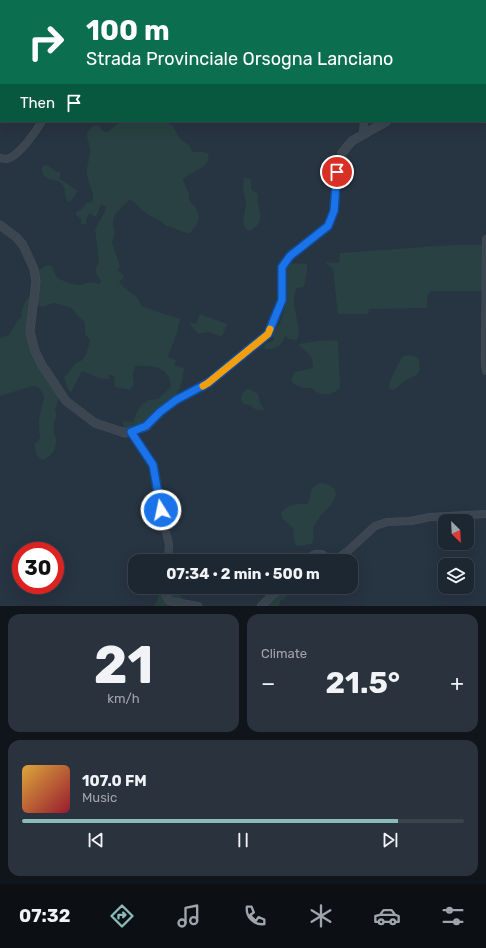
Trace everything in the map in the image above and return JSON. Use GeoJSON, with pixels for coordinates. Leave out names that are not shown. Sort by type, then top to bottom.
{"type":"FeatureCollection","features":[{"type":"Feature","properties":{"kind":"street"},"geometry":{"type":"LineString","coordinates":[[0,158],[6,159],[12,157],[35,133],[41,122]]}},
{"type":"Feature","properties":{"kind":"street"},"geometry":{"type":"LineString","coordinates":[[364,122],[364,134]]}},
{"type":"Feature","properties":{"kind":"street"},"geometry":{"type":"LineString","coordinates":[[0,225],[16,237],[23,245],[34,269],[36,282],[30,331],[35,350],[42,365],[66,401],[84,415],[101,425],[125,433],[131,432],[146,426],[160,412],[176,400],[208,383],[268,334],[282,300],[282,267],[290,256],[328,226],[334,211],[337,172],[342,153],[352,141],[385,122]]}},
{"type":"Feature","properties":{"kind":"street"},"geometry":{"type":"LineString","coordinates":[[486,239],[486,371]]}},
{"type":"Feature","properties":{"kind":"street"},"geometry":{"type":"LineString","coordinates":[[131,432],[153,465],[162,521],[169,544],[168,554]]}},
{"type":"Feature","properties":{"kind":"street"},"geometry":{"type":"LineString","coordinates":[[344,554],[375,526],[387,522],[411,521],[430,517],[486,514]]}},
{"type":"Feature","properties":{"kind":"street"},"geometry":{"type":"LineString","coordinates":[[165,594],[169,601],[198,606]]}},
{"type":"Feature","properties":{"kind":"street"},"geometry":{"type":"LineString","coordinates":[[261,606],[274,594]]}},
{"type":"Feature","properties":{"kind":"green space"},"geometry":{"type":"Polygon","coordinates":[[[167,122],[173,126],[178,136],[190,146],[192,152],[208,153],[209,158],[203,166],[185,177],[183,180],[191,203],[195,206],[199,216],[197,224],[190,233],[166,226],[145,213],[135,203],[129,200],[116,213],[113,220],[115,233],[112,243],[120,266],[118,270],[124,276],[124,278],[119,281],[138,298],[141,306],[180,319],[177,333],[168,357],[176,360],[174,365],[184,368],[179,390],[175,397],[145,424],[125,431],[123,429],[123,422],[133,422],[142,404],[149,400],[158,399],[171,387],[170,380],[167,375],[159,368],[135,366],[133,376],[134,384],[130,390],[115,387],[114,376],[109,374],[109,379],[98,378],[82,371],[71,392],[68,389],[64,376],[76,363],[83,359],[86,354],[90,340],[85,334],[85,324],[72,308],[54,303],[42,307],[37,304],[38,277],[40,270],[49,265],[52,266],[57,278],[71,284],[80,285],[90,282],[99,284],[101,281],[96,273],[96,268],[99,261],[95,230],[106,207],[102,204],[95,217],[92,214],[89,214],[86,219],[86,224],[82,225],[81,219],[76,215],[76,212],[82,209],[86,203],[92,202],[93,198],[87,175],[90,150],[87,135],[90,129],[98,125],[104,132],[108,132],[118,123],[167,122]]]}},
{"type":"Feature","properties":{"kind":"green space"},"geometry":{"type":"Polygon","coordinates":[[[47,165],[57,172],[61,172],[59,178],[78,191],[71,201],[68,202],[62,184],[43,175],[42,166],[47,165]]]}},
{"type":"Feature","properties":{"kind":"green space"},"geometry":{"type":"Polygon","coordinates":[[[244,177],[251,179],[251,189],[258,194],[260,214],[259,223],[250,231],[246,229],[243,223],[246,203],[243,188],[244,177]]]}},
{"type":"Feature","properties":{"kind":"green space"},"geometry":{"type":"Polygon","coordinates":[[[452,245],[484,245],[484,291],[431,291],[427,301],[427,308],[369,309],[368,314],[338,314],[333,270],[325,262],[339,263],[340,253],[452,245]]]}},
{"type":"Feature","properties":{"kind":"green space"},"geometry":{"type":"Polygon","coordinates":[[[288,263],[307,264],[304,287],[297,288],[294,298],[299,331],[297,340],[289,339],[285,336],[278,347],[265,349],[264,347],[266,344],[274,340],[272,335],[280,323],[284,311],[285,267],[288,263]]]}},
{"type":"Feature","properties":{"kind":"green space"},"geometry":{"type":"Polygon","coordinates":[[[32,296],[27,328],[60,396],[55,410],[56,416],[54,423],[54,435],[56,439],[56,446],[51,454],[43,460],[38,456],[34,444],[38,442],[40,437],[39,419],[44,398],[41,390],[38,387],[32,386],[0,396],[0,338],[9,335],[22,316],[21,313],[26,300],[32,296]]]}},
{"type":"Feature","properties":{"kind":"green space"},"geometry":{"type":"Polygon","coordinates":[[[200,314],[227,324],[222,337],[208,332],[198,334],[189,322],[196,324],[200,314]]]}},
{"type":"Feature","properties":{"kind":"green space"},"geometry":{"type":"Polygon","coordinates":[[[332,340],[338,341],[340,388],[332,393],[323,394],[316,392],[311,388],[302,388],[293,383],[291,380],[295,372],[313,368],[311,356],[298,344],[332,340]]]}},
{"type":"Feature","properties":{"kind":"green space"},"geometry":{"type":"Polygon","coordinates":[[[410,355],[417,357],[420,370],[417,375],[406,380],[394,390],[390,389],[390,381],[401,358],[403,356],[410,355]]]}},
{"type":"Feature","properties":{"kind":"green space"},"geometry":{"type":"Polygon","coordinates":[[[247,389],[258,394],[260,403],[265,410],[255,409],[241,401],[242,395],[247,389]]]}},
{"type":"Feature","properties":{"kind":"green space"},"geometry":{"type":"Polygon","coordinates":[[[320,483],[328,484],[335,489],[336,495],[330,506],[321,515],[313,528],[314,538],[312,544],[301,546],[296,545],[294,541],[293,528],[283,519],[281,514],[289,506],[307,504],[312,489],[320,483]]]}},
{"type":"Feature","properties":{"kind":"green space"},"geometry":{"type":"Polygon","coordinates":[[[159,594],[166,594],[168,596],[178,594],[182,597],[182,599],[174,606],[154,606],[158,599],[159,594]]]}},
{"type":"Feature","properties":{"kind":"green space"},"geometry":{"type":"Polygon","coordinates":[[[267,594],[288,594],[281,600],[279,606],[260,606],[267,594]]]}},
{"type":"Feature","properties":{"kind":"slow traffic"},"geometry":{"type":"LineString","coordinates":[[203,386],[268,334],[270,329]]}},
{"type":"Feature","properties":{"kind":"route"},"geometry":{"type":"LineString","coordinates":[[161,510],[153,465],[131,432],[146,426],[160,412],[176,400],[208,383],[268,334],[282,300],[282,267],[290,256],[328,226],[334,211],[337,172]]}}]}
